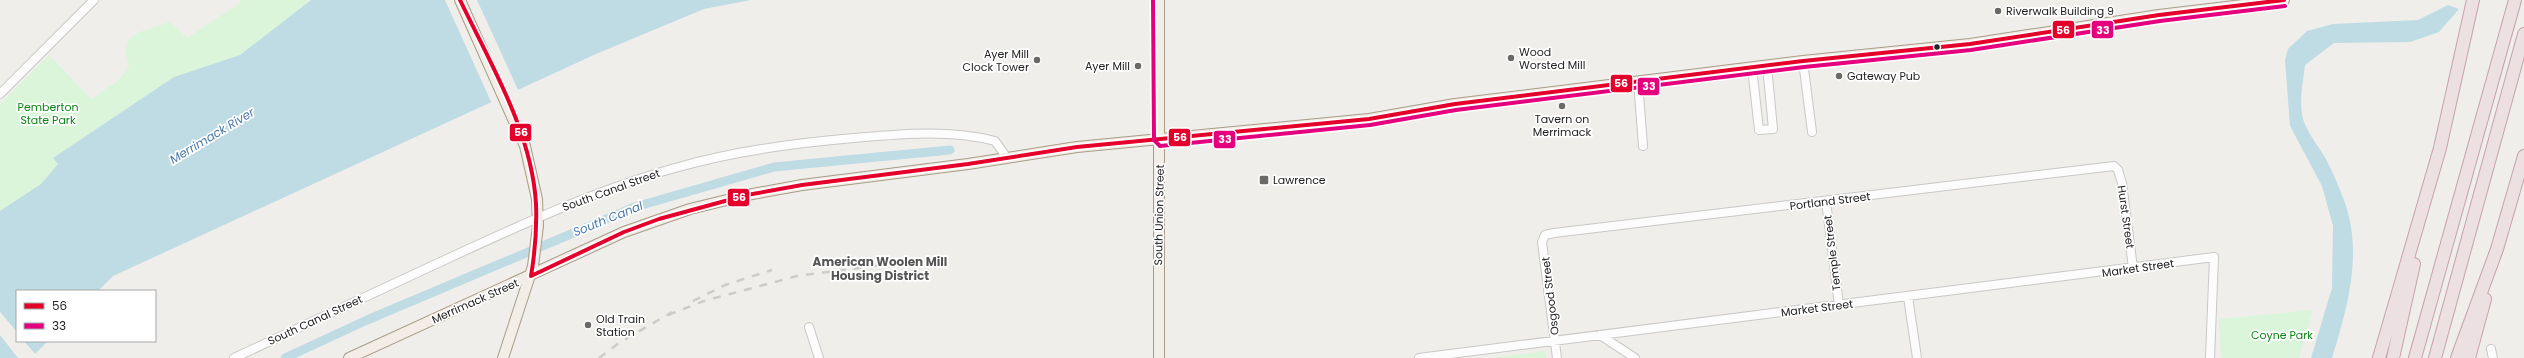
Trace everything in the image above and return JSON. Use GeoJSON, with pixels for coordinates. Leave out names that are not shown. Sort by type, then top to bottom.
{"type":"FeatureCollection","features":[{"type":"Feature","properties":{"kind":"highway"},"geometry":{"type":"LineString","coordinates":[[2380,358],[2427,196],[2450,106],[2473,0]]}},
{"type":"Feature","properties":{"kind":"highway"},"geometry":{"type":"LineString","coordinates":[[2415,358],[2515,0]]}},
{"type":"Feature","properties":{"kind":"highway"},"geometry":{"type":"LineString","coordinates":[[2435,358],[2524,34]]}},
{"type":"Feature","properties":{"kind":"highway"},"geometry":{"type":"LineString","coordinates":[[2469,358],[2497,249],[2524,156]]}},
{"type":"Feature","properties":{"kind":"highway"},"geometry":{"type":"LineString","coordinates":[[2393,358],[2427,196]]}},
{"type":"Feature","properties":{"kind":"highway"},"geometry":{"type":"LineString","coordinates":[[2457,358],[2497,249]]}},
{"type":"Feature","properties":{"kind":"main road"},"geometry":{"type":"LineString","coordinates":[[460,0],[515,119],[535,181],[537,221],[534,266],[503,358]]}},
{"type":"Feature","properties":{"kind":"main road","name":"South Union Street"},"geometry":{"type":"LineString","coordinates":[[1159,0],[1159,358]]}},
{"type":"Feature","properties":{"kind":"main road","name":"Merrimack Street"},"geometry":{"type":"LineString","coordinates":[[349,358],[531,276],[624,232],[697,207],[802,185],[1007,158],[1077,147],[1369,119],[1455,104],[1638,81],[1803,61],[1970,44],[2159,15],[2284,0]]}},
{"type":"Feature","properties":{"kind":"street"},"geometry":{"type":"LineString","coordinates":[[0,94],[94,0]]}},
{"type":"Feature","properties":{"kind":"street"},"geometry":{"type":"LineString","coordinates":[[1803,61],[1812,132]]}},
{"type":"Feature","properties":{"kind":"street"},"geometry":{"type":"LineString","coordinates":[[1752,68],[1760,130],[1773,129],[1767,66]]}},
{"type":"Feature","properties":{"kind":"street"},"geometry":{"type":"LineString","coordinates":[[1638,81],[1643,146]]}},
{"type":"Feature","properties":{"kind":"street","name":"South Canal Street"},"geometry":{"type":"LineString","coordinates":[[234,358],[537,221],[675,168],[740,152],[820,141],[881,135],[944,134],[978,136],[995,141],[1007,158]]}},
{"type":"Feature","properties":{"kind":"street","name":"Portland Street"},"geometry":{"type":"LineString","coordinates":[[1545,235],[2037,174],[2115,167]]}},
{"type":"Feature","properties":{"kind":"street","name":"Hurst Street"},"geometry":{"type":"LineString","coordinates":[[2115,167],[2118,170],[2122,183],[2133,268]]}},
{"type":"Feature","properties":{"kind":"street","name":"Temple Street"},"geometry":{"type":"LineString","coordinates":[[1826,201],[1838,305]]}},
{"type":"Feature","properties":{"kind":"street","name":"Osgood Street"},"geometry":{"type":"LineString","coordinates":[[1545,235],[1542,242],[1557,358]]}},
{"type":"Feature","properties":{"kind":"street","name":"Market Street"},"geometry":{"type":"LineString","coordinates":[[1420,358],[2214,257],[2210,358]]}},
{"type":"Feature","properties":{"kind":"street"},"geometry":{"type":"LineString","coordinates":[[1908,297],[1917,358]]}},
{"type":"Feature","properties":{"kind":"street"},"geometry":{"type":"LineString","coordinates":[[809,327],[819,358]]}},
{"type":"Feature","properties":{"kind":"street"},"geometry":{"type":"LineString","coordinates":[[1600,335],[1635,358]]}},
{"type":"Feature","properties":{"kind":"street"},"geometry":{"type":"LineString","coordinates":[[2491,349],[2493,358]]}},
{"type":"Feature","properties":{"kind":"green space","name":"Pemberton State Park"},"geometry":{"type":"Polygon","coordinates":[[[239,0],[311,0],[240,55],[174,77],[53,158],[58,164],[41,184],[0,211],[0,104],[49,55],[91,99],[119,80],[129,67],[125,51],[129,39],[139,32],[170,22],[187,38],[241,2],[239,0]]]}},
{"type":"Feature","properties":{"kind":"green space","name":"Coyne Park"},"geometry":{"type":"Polygon","coordinates":[[[2313,310],[2299,358],[2221,358],[2219,319],[2313,310]]]}},
{"type":"Feature","properties":{"kind":"green space"},"geometry":{"type":"Polygon","coordinates":[[[1545,351],[1546,358],[1490,358],[1545,351]]]}},
{"type":"Feature","properties":{"kind":"water","name":"Merrimack River"},"geometry":{"type":"Polygon","coordinates":[[[311,0],[751,0],[704,9],[596,54],[113,276],[99,290],[16,290],[16,342],[47,342],[31,358],[0,358],[0,211],[41,184],[58,164],[53,158],[174,77],[240,55],[311,0]]]}},
{"type":"Feature","properties":{"kind":"water"},"geometry":{"type":"Polygon","coordinates":[[[2448,5],[2459,9],[2439,32],[2410,42],[2334,43],[2305,65],[2301,101],[2302,115],[2306,127],[2326,159],[2341,192],[2350,223],[2353,242],[2351,282],[2343,320],[2332,358],[2311,358],[2332,288],[2333,226],[2322,186],[2290,126],[2285,60],[2288,49],[2307,31],[2333,24],[2418,20],[2448,5]]]}},
{"type":"Feature","properties":{"kind":"pier"},"geometry":{"type":"Polygon","coordinates":[[[445,0],[477,0],[519,92],[492,104],[445,0]]]}},
{"type":"Feature","properties":{"kind":"pier"},"geometry":{"type":"Polygon","coordinates":[[[0,312],[16,331],[16,342],[25,342],[36,355],[33,358],[18,358],[0,335],[0,312]]]}},
{"type":"Feature","properties":{"kind":"waterway","name":"South Canal"},"geometry":{"type":"LineString","coordinates":[[285,358],[367,320],[635,207],[774,167],[950,150]]}},
{"type":"Feature","properties":{"kind":"railway"},"geometry":{"type":"LineString","coordinates":[[668,315],[704,301],[797,276],[920,260]]}},
{"type":"Feature","properties":{"kind":"railway"},"geometry":{"type":"LineString","coordinates":[[693,301],[725,285],[772,270]]}},
{"type":"Feature","properties":{"kind":"railway"},"geometry":{"type":"LineString","coordinates":[[599,358],[619,343],[672,312]]}},
{"type":"Feature","properties":{"kind":"transit line","name":"56"},"geometry":{"type":"LineString","coordinates":[[460,0],[508,99],[527,151],[533,177],[536,204],[534,258],[531,276]]}},
{"type":"Feature","properties":{"kind":"transit line","name":"33"},"geometry":{"type":"LineString","coordinates":[[1153,0],[1154,140],[1160,146],[1370,125],[1456,110],[1804,67],[1971,50],[2160,21],[2285,6]]}},
{"type":"Feature","properties":{"kind":"transit line","name":"56"},"geometry":{"type":"LineString","coordinates":[[531,276],[624,232],[659,219],[747,195],[802,185],[968,164],[1077,147],[1369,119],[1455,104],[1803,61],[1970,44],[2159,15],[2284,0]]}},
{"type":"Feature","properties":{"kind":"place","name":"Riverwalk Building 9"},"geometry":{"type":"Point","coordinates":[1998,11]}},
{"type":"Feature","properties":{"kind":"place","name":"Wood Worsted Mill"},"geometry":{"type":"Point","coordinates":[1511,58]}},
{"type":"Feature","properties":{"kind":"place","name":"Ayer Mill Clock Tower"},"geometry":{"type":"Point","coordinates":[1037,60]}},
{"type":"Feature","properties":{"kind":"place","name":"Ayer Mill"},"geometry":{"type":"Point","coordinates":[1138,66]}},
{"type":"Feature","properties":{"kind":"place","name":"Gateway Pub"},"geometry":{"type":"Point","coordinates":[1839,76]}},
{"type":"Feature","properties":{"kind":"place","name":"Tavern on Merrimack"},"geometry":{"type":"Point","coordinates":[1562,106]}},
{"type":"Feature","properties":{"kind":"place","name":"Lawrence"},"geometry":{"type":"Point","coordinates":[1264,180]}},
{"type":"Feature","properties":{"kind":"place","name":"Old Train Station"},"geometry":{"type":"Point","coordinates":[588,325]}},
{"type":"Feature","properties":{"kind":"district","name":"American Woolen Mill Housing District"},"geometry":{"type":"Point","coordinates":[880,269]}}]}
